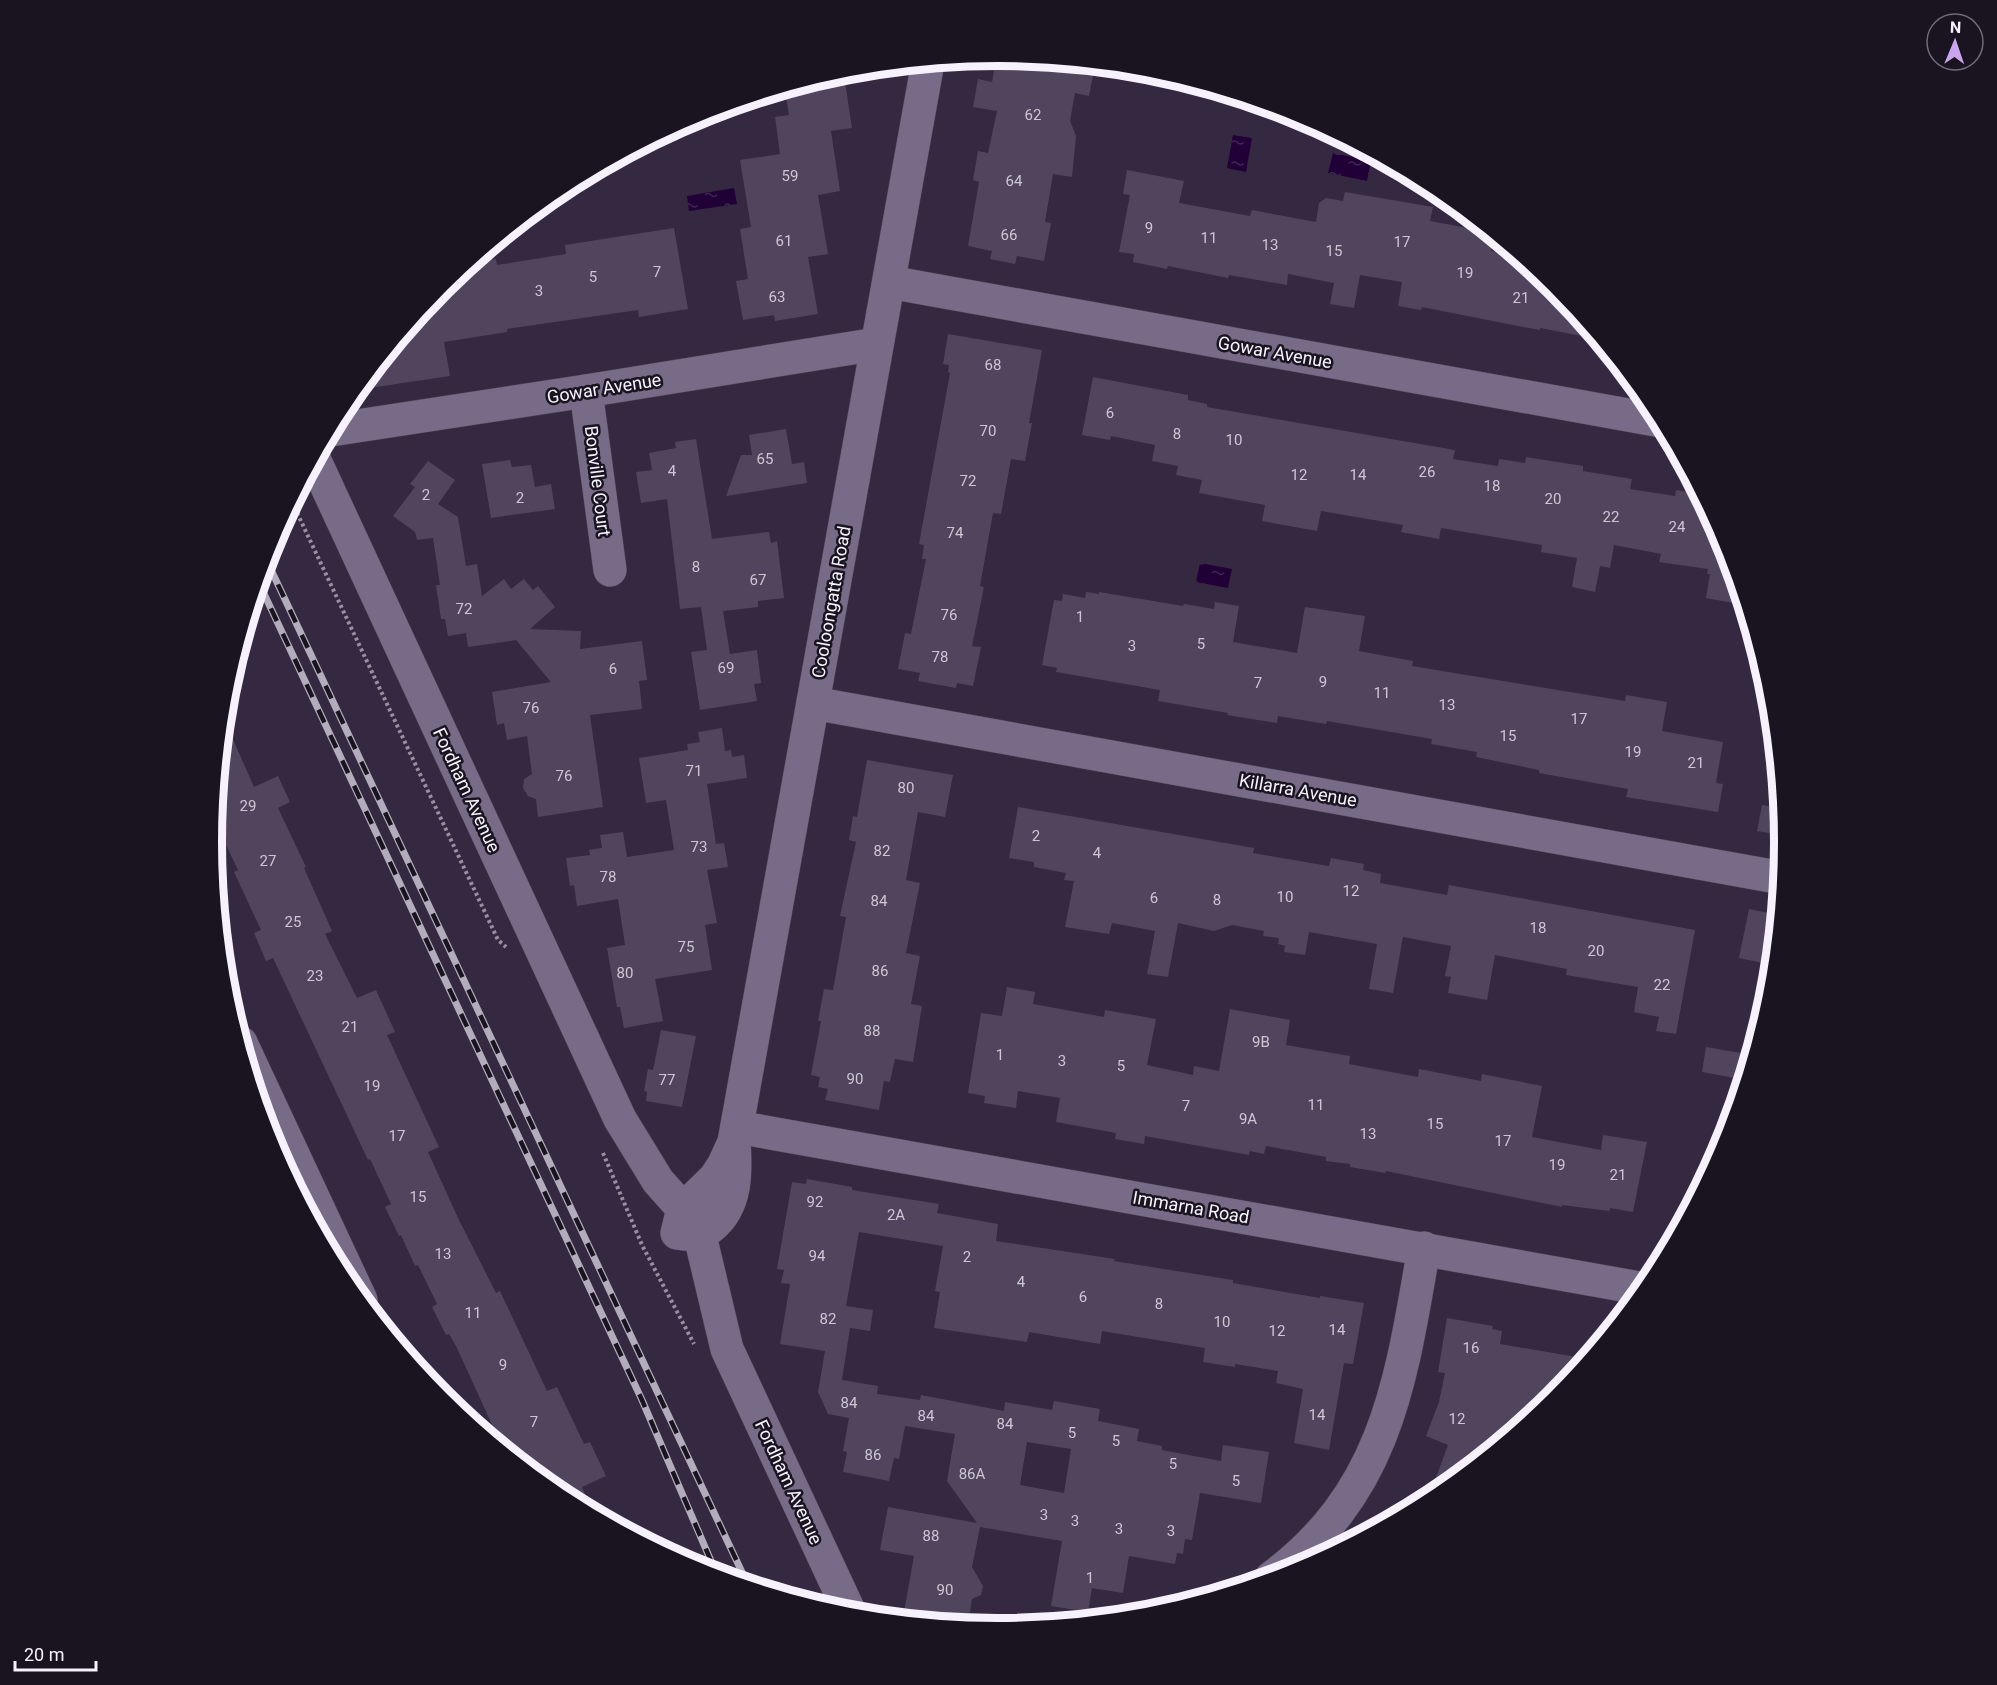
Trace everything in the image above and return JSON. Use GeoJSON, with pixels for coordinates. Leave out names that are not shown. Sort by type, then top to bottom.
{"type":"FeatureCollection","features":[{"type":"Feature","properties":{"kind":"street","name":"Cooloongatta Road"},"geometry":{"type":"LineString","coordinates":[[686,1225],[723,1166],[735,1134],[927,70]]}},
{"type":"Feature","properties":{"kind":"street","name":"Gowar Avenue"},"geometry":{"type":"LineString","coordinates":[[889,282],[1649,419]]}},
{"type":"Feature","properties":{"kind":"street","name":"Gowar Avenue"},"geometry":{"type":"LineString","coordinates":[[342,428],[586,392],[877,344]]}},
{"type":"Feature","properties":{"kind":"street","name":"Bonville Court"},"geometry":{"type":"LineString","coordinates":[[586,392],[610,570]]}},
{"type":"Feature","properties":{"kind":"street","name":"Fordham Avenue"},"geometry":{"type":"LineString","coordinates":[[319,468],[620,1119],[686,1225],[708,1265],[727,1349],[846,1604]]}},
{"type":"Feature","properties":{"kind":"street","name":"Killarra Avenue"},"geometry":{"type":"LineString","coordinates":[[813,703],[1774,876]]}},
{"type":"Feature","properties":{"kind":"street"},"geometry":{"type":"LineString","coordinates":[[262,1090],[327,1233]]}},
{"type":"Feature","properties":{"kind":"street","name":"Immarna Road"},"geometry":{"type":"LineString","coordinates":[[735,1134],[1424,1248],[1635,1287]]}},
{"type":"Feature","properties":{"kind":"street"},"geometry":{"type":"LineString","coordinates":[[1290,1562],[1332,1521],[1358,1484],[1375,1452],[1396,1392],[1424,1248]]}},
{"type":"Feature","properties":{"kind":"water"},"geometry":{"type":"Polygon","coordinates":[[[1233,135],[1252,138],[1246,172],[1227,168],[1233,135]]]}},
{"type":"Feature","properties":{"kind":"water"},"geometry":{"type":"Polygon","coordinates":[[[1333,153],[1371,161],[1367,181],[1328,173],[1333,153]]]}},
{"type":"Feature","properties":{"kind":"water"},"geometry":{"type":"Polygon","coordinates":[[[734,188],[737,204],[689,211],[687,196],[734,188]]]}},
{"type":"Feature","properties":{"kind":"water"},"geometry":{"type":"Polygon","coordinates":[[[1200,563],[1232,569],[1228,588],[1196,582],[1200,563]]]}},
{"type":"Feature","properties":{"kind":"building"},"geometry":{"type":"Polygon","coordinates":[[[995,66],[1094,72],[1089,96],[1075,93],[1070,121],[1076,136],[1072,177],[1053,174],[1045,222],[1051,223],[1044,261],[1017,256],[1015,264],[990,259],[992,251],[968,246],[979,182],[973,180],[978,151],[988,153],[997,111],[973,107],[978,79],[992,82],[995,66]]]}},
{"type":"Feature","properties":{"kind":"building"},"geometry":{"type":"Polygon","coordinates":[[[845,82],[852,128],[831,131],[840,191],[818,195],[828,254],[808,257],[818,314],[775,321],[774,315],[743,320],[736,281],[748,279],[740,229],[751,227],[740,160],[780,154],[775,117],[789,115],[786,96],[845,82]]]}},
{"type":"Feature","properties":{"kind":"building"},"geometry":{"type":"Polygon","coordinates":[[[1127,170],[1184,181],[1179,203],[1250,216],[1252,210],[1316,222],[1319,203],[1326,198],[1343,201],[1345,192],[1433,207],[1430,221],[1475,229],[1492,244],[1491,251],[1503,253],[1548,293],[1587,337],[1422,307],[1421,310],[1398,306],[1402,282],[1360,275],[1354,308],[1330,304],[1334,283],[1288,274],[1287,285],[1229,275],[1228,278],[1168,266],[1167,269],[1133,262],[1134,254],[1119,252],[1130,195],[1123,194],[1127,170]]]}},
{"type":"Feature","properties":{"kind":"building"},"geometry":{"type":"Polygon","coordinates":[[[674,228],[688,309],[639,317],[638,310],[507,329],[507,332],[444,342],[450,376],[369,388],[382,370],[449,293],[485,261],[496,259],[497,265],[566,254],[565,245],[674,228]]]}},
{"type":"Feature","properties":{"kind":"building"},"geometry":{"type":"Polygon","coordinates":[[[948,334],[1042,350],[1025,461],[1011,459],[1001,514],[993,513],[980,586],[984,587],[972,646],[981,647],[973,686],[957,683],[956,688],[918,681],[920,673],[898,669],[905,633],[911,634],[926,559],[922,559],[924,545],[919,544],[950,373],[948,372],[949,365],[943,364],[948,334]]]}},
{"type":"Feature","properties":{"kind":"building"},"geometry":{"type":"Polygon","coordinates":[[[1093,377],[1188,395],[1188,400],[1207,404],[1207,407],[1455,450],[1453,459],[1498,466],[1499,459],[1525,463],[1526,457],[1583,466],[1583,471],[1632,479],[1630,489],[1675,496],[1676,490],[1692,493],[1716,545],[1737,604],[1706,598],[1710,574],[1707,574],[1708,569],[1659,562],[1661,554],[1614,545],[1610,568],[1600,566],[1595,592],[1572,587],[1577,558],[1541,552],[1542,545],[1441,528],[1439,539],[1401,532],[1403,525],[1321,511],[1317,531],[1262,521],[1265,505],[1199,493],[1202,480],[1176,475],[1178,466],[1152,461],[1155,445],[1111,436],[1110,440],[1082,435],[1093,377]]]}},
{"type":"Feature","properties":{"kind":"building"},"geometry":{"type":"Polygon","coordinates":[[[786,429],[792,464],[804,462],[807,483],[726,496],[741,455],[752,455],[749,435],[786,429]]]}},
{"type":"Feature","properties":{"kind":"building"},"geometry":{"type":"Polygon","coordinates":[[[696,439],[712,539],[769,532],[771,543],[777,541],[784,598],[758,601],[758,607],[723,611],[730,654],[757,650],[761,683],[754,684],[757,701],[700,710],[691,652],[707,650],[701,607],[680,609],[667,499],[641,503],[636,472],[652,470],[649,453],[676,448],[675,442],[696,439]]]}},
{"type":"Feature","properties":{"kind":"building"},"geometry":{"type":"Polygon","coordinates":[[[510,460],[512,467],[531,465],[535,487],[551,484],[555,509],[491,518],[482,464],[510,460]]]}},
{"type":"Feature","properties":{"kind":"building"},"geometry":{"type":"Polygon","coordinates":[[[428,461],[455,480],[438,504],[458,517],[466,566],[477,564],[482,596],[504,579],[511,589],[524,579],[533,590],[538,586],[555,607],[530,629],[581,631],[580,649],[642,641],[647,680],[639,681],[642,709],[590,715],[603,807],[538,817],[536,799],[528,796],[523,788],[524,779],[532,774],[527,736],[507,740],[504,723],[497,725],[492,692],[551,682],[516,640],[468,647],[466,633],[448,636],[445,619],[441,619],[436,585],[440,585],[433,538],[417,540],[415,532],[393,516],[415,487],[410,484],[428,461]]]}},
{"type":"Feature","properties":{"kind":"building"},"geometry":{"type":"Polygon","coordinates":[[[1086,592],[1214,609],[1215,602],[1239,606],[1233,642],[1297,653],[1305,607],[1365,616],[1359,651],[1413,661],[1412,666],[1625,701],[1626,695],[1667,702],[1662,731],[1723,742],[1716,783],[1723,784],[1718,812],[1626,797],[1628,789],[1539,773],[1539,770],[1476,757],[1477,752],[1431,744],[1432,739],[1327,721],[1326,724],[1278,716],[1277,723],[1227,715],[1228,713],[1158,701],[1160,690],[1056,672],[1057,668],[1042,665],[1054,600],[1062,601],[1063,594],[1085,598],[1086,592]]]}},
{"type":"Feature","properties":{"kind":"building"},"geometry":{"type":"Polygon","coordinates":[[[722,728],[725,751],[731,750],[732,757],[744,755],[747,778],[707,784],[716,844],[724,843],[728,867],[707,870],[717,923],[705,925],[712,970],[655,979],[663,1021],[624,1028],[620,1007],[617,1007],[607,948],[625,945],[618,899],[577,906],[574,885],[570,886],[566,858],[590,855],[589,850],[602,848],[600,835],[623,832],[627,857],[674,850],[666,800],[646,803],[639,758],[688,750],[687,744],[700,742],[698,732],[722,728]]]}},
{"type":"Feature","properties":{"kind":"building"},"geometry":{"type":"Polygon","coordinates":[[[230,733],[254,787],[278,776],[290,802],[278,808],[306,867],[304,868],[332,931],[325,934],[357,998],[376,990],[395,1032],[387,1035],[439,1147],[428,1152],[458,1218],[496,1293],[500,1291],[547,1391],[557,1387],[584,1444],[590,1442],[606,1476],[582,1487],[588,1501],[526,1459],[492,1430],[494,1429],[456,1346],[449,1334],[446,1335],[432,1307],[437,1304],[385,1207],[391,1204],[370,1159],[368,1160],[273,958],[266,961],[254,933],[261,930],[234,872],[238,870],[222,837],[230,733]]]}},
{"type":"Feature","properties":{"kind":"building"},"geometry":{"type":"Polygon","coordinates":[[[867,760],[953,775],[945,817],[918,812],[906,880],[920,883],[906,953],[920,956],[911,1004],[922,1006],[913,1062],[895,1059],[890,1082],[884,1081],[879,1110],[825,1100],[828,1089],[818,1087],[820,1077],[811,1075],[821,1021],[818,1021],[824,989],[833,990],[846,917],[840,916],[856,842],[849,840],[853,816],[857,817],[867,760]]]}},
{"type":"Feature","properties":{"kind":"building"},"geometry":{"type":"Polygon","coordinates":[[[1762,805],[1774,807],[1775,834],[1757,831],[1762,805]]]}},
{"type":"Feature","properties":{"kind":"building"},"geometry":{"type":"Polygon","coordinates":[[[1018,807],[1254,848],[1253,853],[1329,866],[1331,858],[1364,864],[1363,870],[1381,874],[1380,883],[1447,895],[1449,885],[1695,930],[1676,1034],[1656,1031],[1659,1017],[1634,1012],[1638,987],[1566,975],[1567,969],[1495,955],[1487,1000],[1448,993],[1451,977],[1445,976],[1451,946],[1403,937],[1393,993],[1369,989],[1377,944],[1309,932],[1305,955],[1284,952],[1285,946],[1278,944],[1279,938],[1263,936],[1264,931],[1232,925],[1214,931],[1178,923],[1168,977],[1147,974],[1155,931],[1112,923],[1109,934],[1065,927],[1074,881],[1064,880],[1066,873],[1034,867],[1034,862],[1009,858],[1018,807]]]}},
{"type":"Feature","properties":{"kind":"building"},"geometry":{"type":"Polygon","coordinates":[[[1749,909],[1771,914],[1765,963],[1739,958],[1749,909]]]}},
{"type":"Feature","properties":{"kind":"building"},"geometry":{"type":"Polygon","coordinates":[[[1007,987],[1035,992],[1033,1004],[1104,1017],[1105,1010],[1156,1019],[1147,1065],[1193,1075],[1194,1066],[1219,1071],[1230,1009],[1290,1020],[1286,1045],[1350,1056],[1349,1064],[1418,1077],[1419,1069],[1481,1081],[1482,1074],[1542,1086],[1532,1137],[1601,1150],[1603,1135],[1647,1142],[1633,1212],[1610,1208],[1610,1211],[1562,1205],[1562,1207],[1386,1171],[1385,1173],[1350,1167],[1350,1164],[1326,1161],[1326,1157],[1266,1146],[1264,1154],[1250,1151],[1249,1155],[1145,1136],[1144,1144],[1115,1139],[1116,1133],[1056,1122],[1060,1098],[1018,1091],[1016,1108],[984,1103],[985,1096],[968,1093],[981,1013],[1002,1016],[1007,987]]]}},
{"type":"Feature","properties":{"kind":"building"},"geometry":{"type":"Polygon","coordinates":[[[661,1030],[696,1036],[682,1107],[646,1101],[647,1092],[644,1091],[648,1069],[653,1070],[661,1030]]]}},
{"type":"Feature","properties":{"kind":"building"},"geometry":{"type":"Polygon","coordinates":[[[1706,1047],[1746,1054],[1738,1079],[1702,1072],[1706,1047]]]}},
{"type":"Feature","properties":{"kind":"building"},"geometry":{"type":"Polygon","coordinates":[[[807,1179],[852,1187],[852,1190],[939,1204],[937,1213],[998,1224],[996,1241],[1115,1259],[1114,1261],[1233,1280],[1233,1283],[1320,1298],[1320,1296],[1364,1303],[1353,1364],[1344,1363],[1329,1450],[1294,1443],[1303,1389],[1276,1383],[1278,1371],[1235,1364],[1235,1367],[1203,1362],[1205,1348],[1102,1331],[1100,1344],[1029,1332],[1027,1342],[934,1328],[940,1292],[935,1291],[943,1246],[859,1232],[846,1306],[873,1310],[870,1331],[850,1328],[842,1380],[878,1386],[877,1394],[920,1400],[921,1395],[1004,1411],[1005,1402],[1052,1410],[1054,1401],[1100,1409],[1098,1421],[1139,1429],[1137,1441],[1162,1446],[1162,1450],[1221,1461],[1223,1445],[1269,1452],[1261,1503],[1200,1493],[1192,1540],[1185,1539],[1183,1554],[1177,1553],[1175,1564],[1129,1556],[1123,1593],[1092,1588],[1088,1612],[1051,1606],[1062,1541],[980,1527],[972,1567],[983,1586],[981,1595],[972,1599],[969,1618],[904,1612],[914,1556],[880,1550],[888,1507],[977,1523],[947,1481],[955,1434],[905,1426],[899,1459],[894,1458],[889,1481],[843,1472],[847,1452],[843,1451],[849,1418],[828,1414],[818,1392],[825,1351],[780,1344],[790,1284],[781,1283],[784,1270],[777,1269],[792,1182],[806,1184],[807,1179]],[[1027,1442],[1020,1485],[1064,1493],[1071,1449],[1027,1442]]]}},
{"type":"Feature","properties":{"kind":"building"},"geometry":{"type":"Polygon","coordinates":[[[1447,1318],[1493,1326],[1492,1329],[1502,1331],[1500,1344],[1579,1357],[1548,1392],[1510,1426],[1471,1459],[1433,1486],[1448,1445],[1426,1436],[1439,1402],[1445,1373],[1438,1372],[1447,1318]]]}},
{"type":"Feature","properties":{"kind":"railway"},"geometry":{"type":"LineString","coordinates":[[271,571],[744,1576]]}},
{"type":"Feature","properties":{"kind":"railway"},"geometry":{"type":"LineString","coordinates":[[263,592],[642,1400],[712,1564]]}}]}
